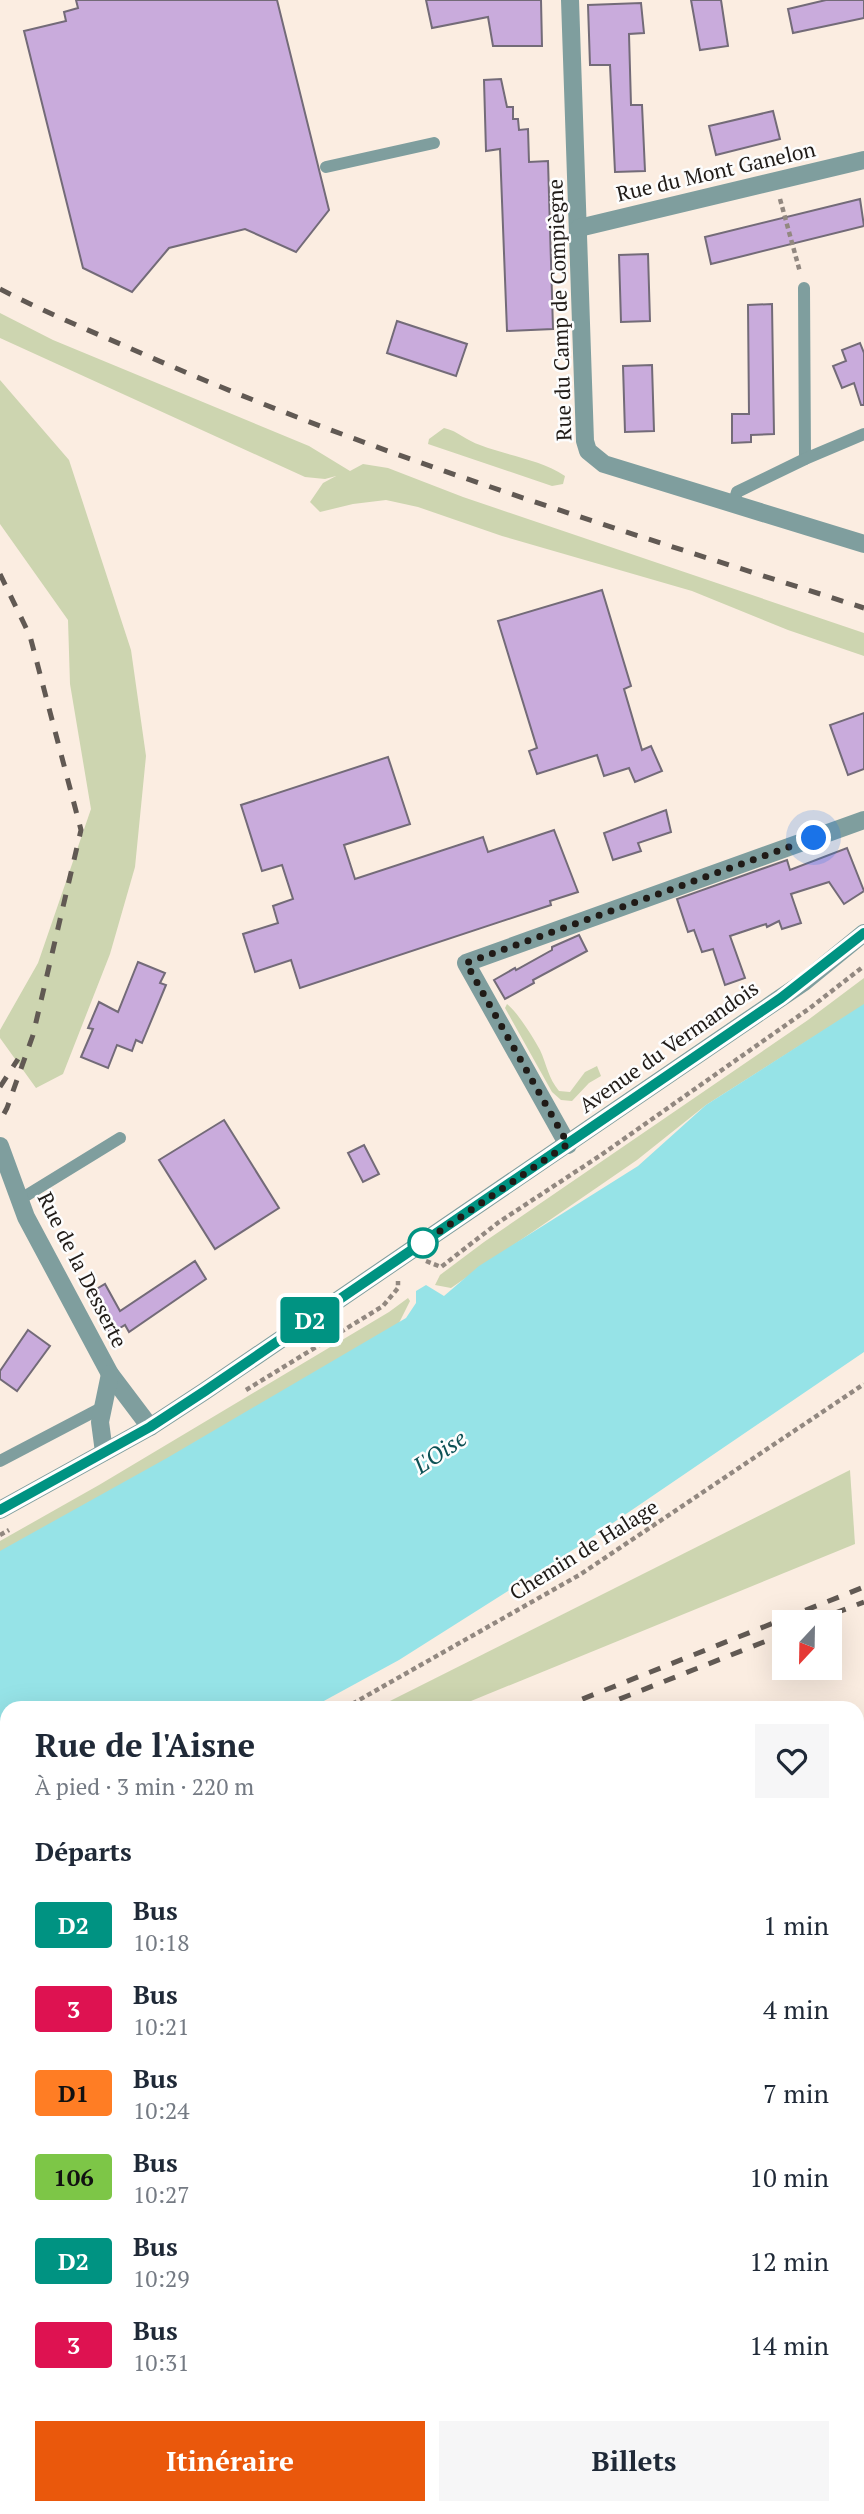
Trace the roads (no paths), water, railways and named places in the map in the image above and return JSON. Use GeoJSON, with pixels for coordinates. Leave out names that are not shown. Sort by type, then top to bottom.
{"type":"FeatureCollection","features":[{"type":"Feature","properties":{"kind":"street","name":"Rue du Camp de Compiègne"},"geometry":{"type":"LineString","coordinates":[[570,0],[585,441],[589,451],[604,464],[864,544]]}},
{"type":"Feature","properties":{"kind":"street","name":"Rue du Mont Ganelon"},"geometry":{"type":"LineString","coordinates":[[579,228],[864,160]]}},
{"type":"Feature","properties":{"kind":"street"},"geometry":{"type":"LineString","coordinates":[[568,1144],[466,963],[864,820]]}},
{"type":"Feature","properties":{"kind":"street","name":"Avenue du Vermandois"},"geometry":{"type":"LineString","coordinates":[[0,1510],[150,1427],[804,982],[864,933]]}},
{"type":"Feature","properties":{"kind":"street","name":"Rue de la Desserte"},"geometry":{"type":"LineString","coordinates":[[0,1146],[26,1217],[110,1374],[150,1427]]}},
{"type":"Feature","properties":{"kind":"street","name":"Rue de la Desserte"},"geometry":{"type":"LineString","coordinates":[[104,1452],[100,1422],[110,1374]]}},
{"type":"Feature","properties":{"kind":"lane"},"geometry":{"type":"LineString","coordinates":[[326,167],[434,143]]}},
{"type":"Feature","properties":{"kind":"lane"},"geometry":{"type":"LineString","coordinates":[[804,288],[805,459]]}},
{"type":"Feature","properties":{"kind":"lane"},"geometry":{"type":"LineString","coordinates":[[734,502],[737,492],[864,434]]}},
{"type":"Feature","properties":{"kind":"lane"},"geometry":{"type":"LineString","coordinates":[[19,1200],[120,1138]]}},
{"type":"Feature","properties":{"kind":"lane"},"geometry":{"type":"LineString","coordinates":[[0,1461],[103,1407]]}},
{"type":"Feature","properties":{"kind":"water","name":"L'Oise"},"geometry":{"type":"Polygon","coordinates":[[[864,1004],[864,1352],[579,1546],[399,1660],[324,1701],[0,1701],[0,1551],[167,1458],[406,1318],[416,1303],[416,1291],[426,1285],[444,1296],[479,1266],[638,1166],[706,1105],[864,1004]]]}},
{"type":"Feature","properties":{"kind":"railway"},"geometry":{"type":"LineString","coordinates":[[0,289],[215,385],[399,455],[864,608]]}},
{"type":"Feature","properties":{"kind":"railway"},"geometry":{"type":"LineString","coordinates":[[0,574],[30,636],[81,830],[33,1035],[0,1121]]}},
{"type":"Feature","properties":{"kind":"railway"},"geometry":{"type":"LineString","coordinates":[[0,1087],[18,1059]]}},
{"type":"Feature","properties":{"kind":"railway"},"geometry":{"type":"LineString","coordinates":[[578,1701],[864,1587]]}},
{"type":"Feature","properties":{"kind":"railway"},"geometry":{"type":"LineString","coordinates":[[842,1610],[864,1602]]}},
{"type":"Feature","properties":{"kind":"railway"},"geometry":{"type":"LineString","coordinates":[[615,1701],[772,1639]]}}]}
